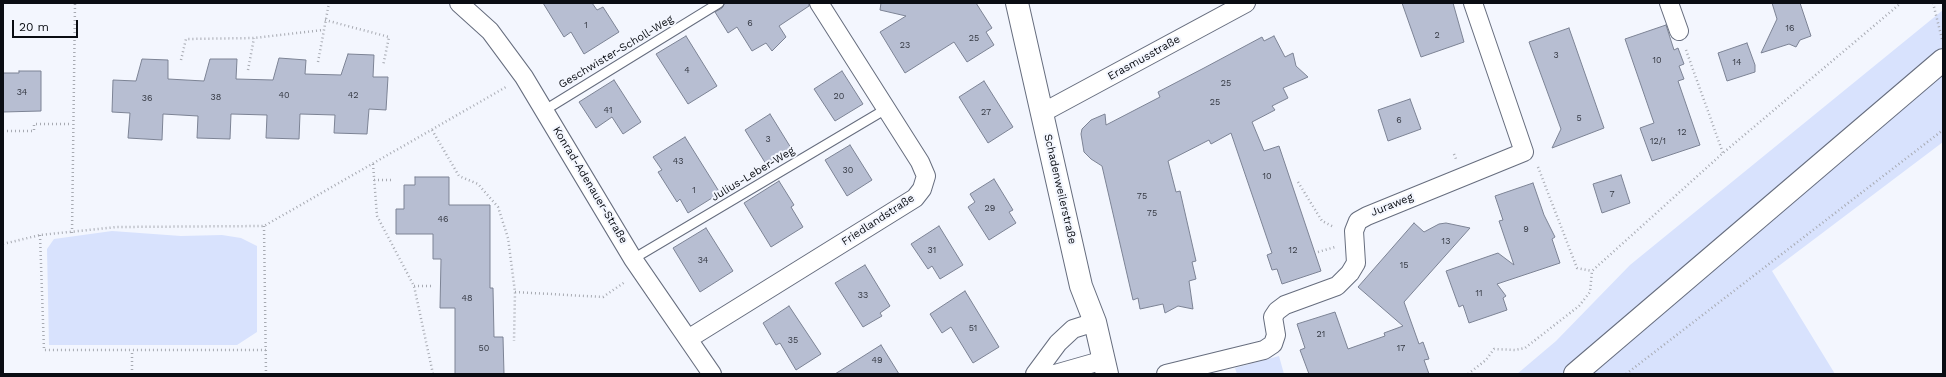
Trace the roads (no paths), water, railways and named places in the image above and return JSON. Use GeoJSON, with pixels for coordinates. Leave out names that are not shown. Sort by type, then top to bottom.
{"type":"FeatureCollection","features":[{"type":"Feature","properties":{"kind":"main road","name":"Schadenweilerstraße"},"geometry":{"type":"LineString","coordinates":[[1017,3],[1081,286],[1095,322],[1105,367]]}},
{"type":"Feature","properties":{"kind":"main road"},"geometry":{"type":"LineString","coordinates":[[1575,374],[1943,60]]}},
{"type":"Feature","properties":{"kind":"street","name":"Konrad-Adenauer-Straße"},"geometry":{"type":"LineString","coordinates":[[459,3],[490,31],[524,77],[637,265],[712,374]]}},
{"type":"Feature","properties":{"kind":"street","name":"Friedlandstraße"},"geometry":{"type":"LineString","coordinates":[[688,339],[915,198],[922,189],[926,176],[923,169],[818,3]]}},
{"type":"Feature","properties":{"kind":"street","name":"Erasmusstraße"},"geometry":{"type":"LineString","coordinates":[[1042,113],[1246,3]]}},
{"type":"Feature","properties":{"kind":"street","name":"Juraweg"},"geometry":{"type":"LineString","coordinates":[[1166,374],[1264,350],[1273,344],[1276,335],[1273,317],[1277,310],[1284,305],[1337,286],[1350,273],[1356,263],[1354,231],[1358,221],[1524,152],[1473,3]]}},
{"type":"Feature","properties":{"kind":"street"},"geometry":{"type":"LineString","coordinates":[[1669,3],[1679,31]]}},
{"type":"Feature","properties":{"kind":"street"},"geometry":{"type":"LineString","coordinates":[[1035,374],[1058,343],[1073,329],[1095,322]]}},
{"type":"Feature","properties":{"kind":"street"},"geometry":{"type":"LineString","coordinates":[[1055,374],[1105,367]]}},
{"type":"Feature","properties":{"kind":"lane","name":"Geschwister-Scholl-Weg"},"geometry":{"type":"LineString","coordinates":[[545,110],[719,3]]}},
{"type":"Feature","properties":{"kind":"lane","name":"Julius-Leber-Weg"},"geometry":{"type":"LineString","coordinates":[[637,265],[886,109]]}}]}
